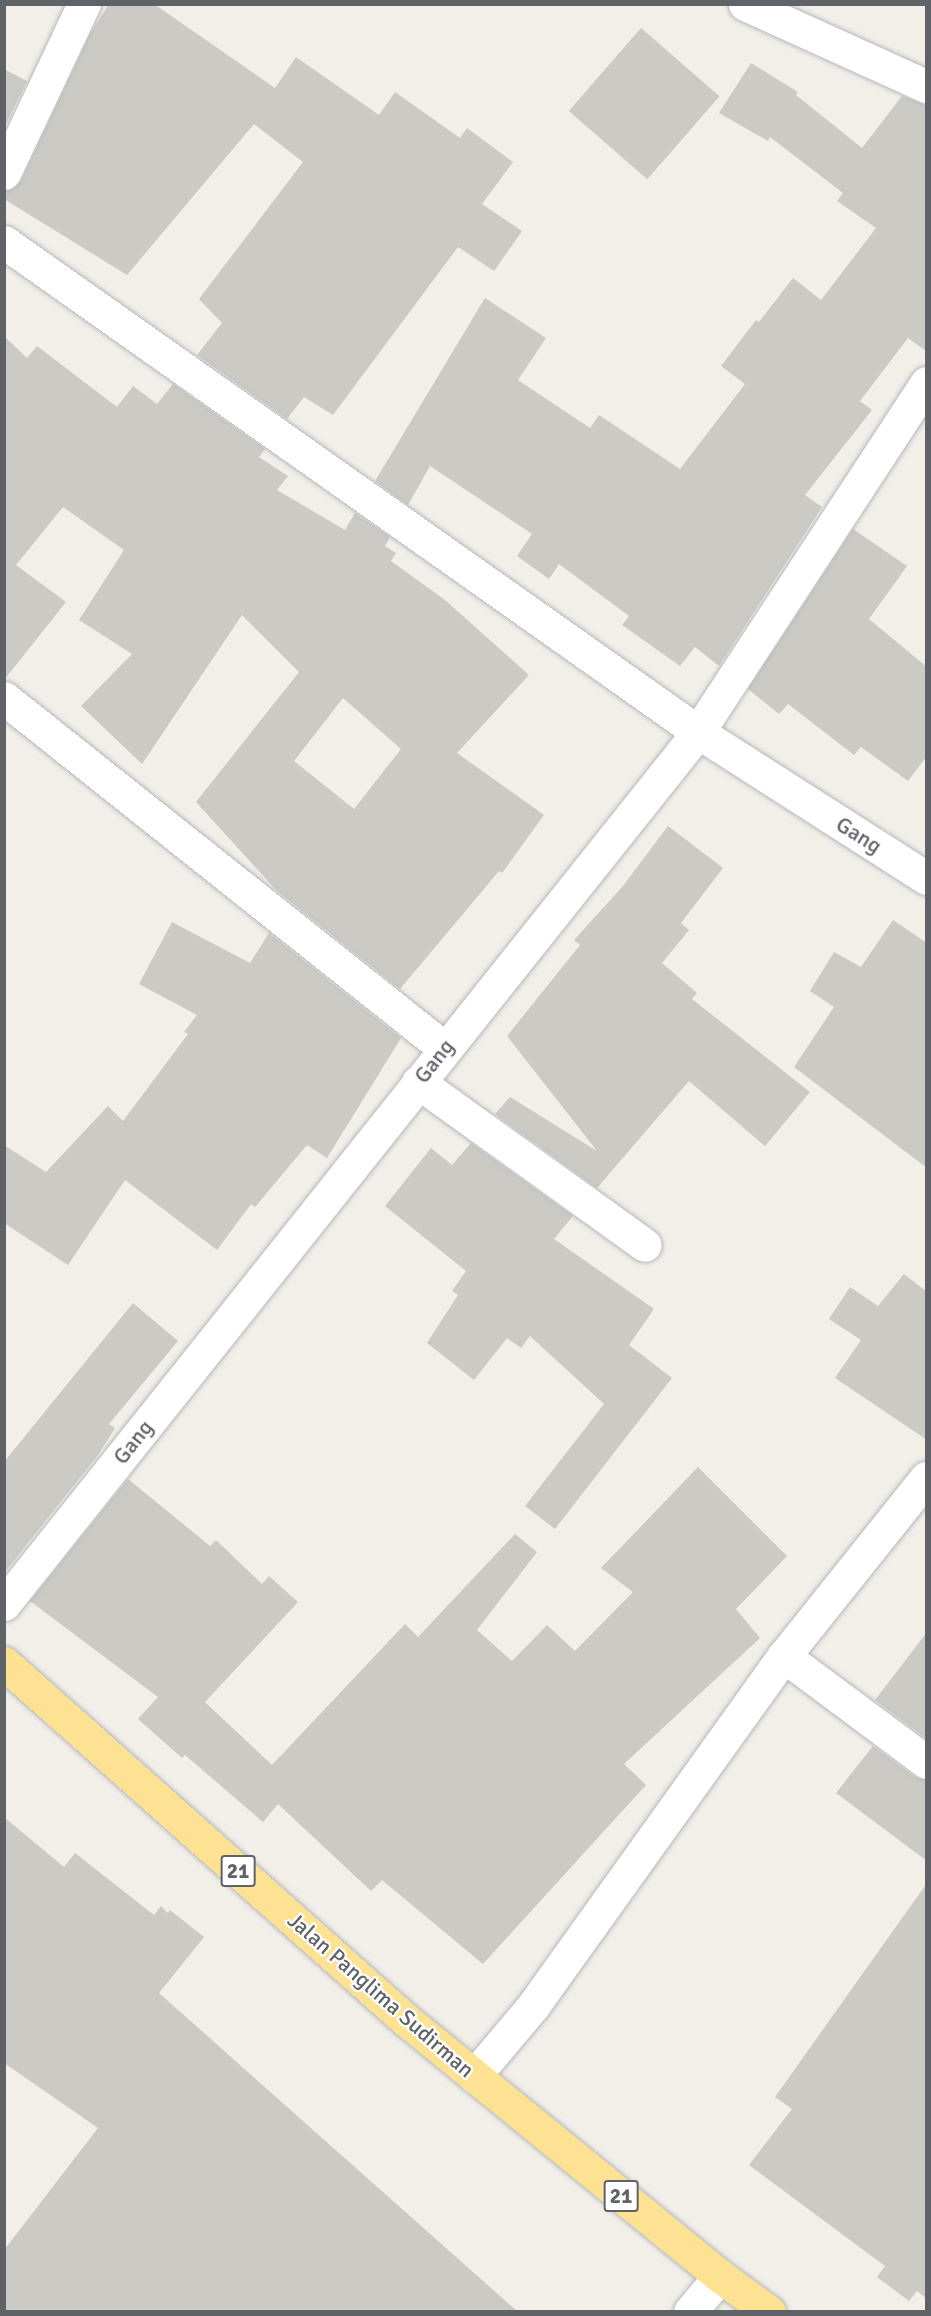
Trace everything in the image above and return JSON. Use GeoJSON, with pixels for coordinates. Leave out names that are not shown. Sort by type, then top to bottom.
{"type":"FeatureCollection","features":[{"type":"Feature","properties":{"kind":"highway","name":"Jalan Panglima Sudirman"},"geometry":{"type":"LineString","coordinates":[[4,1663],[474,2076],[720,2276],[770,2312]]}},
{"type":"Feature","properties":{"kind":"street"},"geometry":{"type":"LineString","coordinates":[[4,173],[84,4]]}},
{"type":"Feature","properties":{"kind":"street"},"geometry":{"type":"LineString","coordinates":[[745,4],[927,86]]}},
{"type":"Feature","properties":{"kind":"street"},"geometry":{"type":"LineString","coordinates":[[4,242],[698,732],[927,383]]}},
{"type":"Feature","properties":{"kind":"street"},"geometry":{"type":"LineString","coordinates":[[4,698],[444,1048]]}},
{"type":"Feature","properties":{"kind":"street","name":"Gang"},"geometry":{"type":"LineString","coordinates":[[4,1604],[444,1048],[698,732],[927,878]]}},
{"type":"Feature","properties":{"kind":"street"},"geometry":{"type":"LineString","coordinates":[[418,1082],[645,1245]]}},
{"type":"Feature","properties":{"kind":"street"},"geometry":{"type":"LineString","coordinates":[[474,2076],[533,2006],[784,1656],[927,1478]]}},
{"type":"Feature","properties":{"kind":"street"},"geometry":{"type":"LineString","coordinates":[[784,1656],[927,1762]]}},
{"type":"Feature","properties":{"kind":"street"},"geometry":{"type":"LineString","coordinates":[[690,2312],[720,2276]]}},
{"type":"Feature","properties":{"kind":"building"},"geometry":{"type":"Polygon","coordinates":[[[109,4],[154,4],[275,88],[296,57],[379,115],[395,92],[460,138],[467,128],[513,162],[482,204],[522,231],[494,271],[458,247],[333,415],[304,397],[287,419],[197,355],[222,323],[199,299],[303,162],[254,124],[127,275],[4,199],[4,192],[21,181],[90,34],[109,4]]]}},
{"type":"Feature","properties":{"kind":"building"},"geometry":{"type":"Polygon","coordinates":[[[641,28],[719,96],[647,179],[569,111],[641,28]]]}},
{"type":"Feature","properties":{"kind":"building"},"geometry":{"type":"Polygon","coordinates":[[[751,63],[798,92],[796,95],[862,148],[902,96],[927,105],[927,352],[908,338],[860,401],[872,410],[805,495],[822,507],[719,666],[695,647],[680,666],[622,625],[629,616],[559,564],[549,579],[517,556],[532,534],[430,466],[408,505],[375,481],[485,298],[546,338],[518,380],[590,428],[599,415],[680,469],[745,384],[721,366],[756,320],[759,322],[793,278],[821,300],[876,228],[837,201],[843,193],[770,137],[768,141],[719,113],[751,63]]]}},
{"type":"Feature","properties":{"kind":"building"},"geometry":{"type":"Polygon","coordinates":[[[4,69],[27,81],[4,128],[4,69]]]}},
{"type":"Feature","properties":{"kind":"building"},"geometry":{"type":"Polygon","coordinates":[[[4,336],[27,358],[37,346],[117,407],[133,386],[157,404],[173,384],[265,449],[259,457],[288,476],[277,490],[345,530],[355,513],[390,537],[385,546],[396,553],[391,561],[445,600],[529,675],[457,753],[544,815],[502,873],[499,871],[400,989],[276,890],[196,802],[299,672],[242,615],[142,764],[81,706],[132,654],[79,620],[124,550],[63,507],[16,565],[66,602],[4,680],[4,336]],[[343,698],[294,761],[354,809],[401,749],[343,698]]]}},
{"type":"Feature","properties":{"kind":"building"},"geometry":{"type":"Polygon","coordinates":[[[853,529],[907,566],[869,619],[927,667],[927,756],[908,781],[861,747],[854,755],[788,704],[779,714],[748,689],[853,529]]]}},
{"type":"Feature","properties":{"kind":"building"},"geometry":{"type":"Polygon","coordinates":[[[668,826],[723,868],[681,923],[689,930],[662,963],[697,993],[692,999],[810,1092],[765,1146],[689,1081],[597,1188],[495,1114],[510,1097],[597,1151],[507,1036],[580,945],[574,940],[623,886],[668,826]]]}},
{"type":"Feature","properties":{"kind":"building"},"geometry":{"type":"Polygon","coordinates":[[[893,920],[927,943],[927,1168],[794,1067],[834,1007],[810,991],[834,952],[861,967],[893,920]]]}},
{"type":"Feature","properties":{"kind":"building"},"geometry":{"type":"Polygon","coordinates":[[[172,922],[250,963],[269,933],[401,1038],[327,1158],[307,1145],[255,1207],[251,1204],[217,1250],[125,1180],[68,1265],[4,1223],[4,1145],[46,1172],[108,1106],[123,1121],[188,1034],[184,1032],[197,1015],[139,984],[172,922]]]}},
{"type":"Feature","properties":{"kind":"building"},"geometry":{"type":"Polygon","coordinates":[[[471,1143],[573,1216],[554,1239],[654,1309],[629,1345],[672,1378],[555,1529],[525,1506],[604,1404],[530,1336],[521,1348],[507,1338],[474,1380],[427,1343],[458,1295],[452,1291],[466,1271],[385,1206],[431,1148],[452,1165],[471,1143]]]}},
{"type":"Feature","properties":{"kind":"building"},"geometry":{"type":"Polygon","coordinates":[[[904,1274],[927,1292],[927,1440],[835,1378],[861,1340],[829,1319],[850,1287],[878,1306],[904,1274]]]}},
{"type":"Feature","properties":{"kind":"building"},"geometry":{"type":"Polygon","coordinates":[[[133,1303],[178,1341],[109,1424],[115,1428],[98,1455],[4,1573],[4,1462],[133,1303]]]}},
{"type":"Feature","properties":{"kind":"building"},"geometry":{"type":"Polygon","coordinates":[[[698,1467],[787,1556],[736,1609],[760,1638],[624,1764],[646,1785],[483,1964],[382,1880],[371,1891],[278,1804],[263,1822],[185,1755],[182,1758],[138,1719],[158,1697],[30,1601],[128,1479],[210,1546],[216,1540],[262,1584],[269,1576],[298,1602],[205,1702],[272,1765],[405,1624],[418,1637],[515,1534],[537,1552],[477,1630],[512,1661],[547,1625],[575,1651],[633,1592],[601,1568],[698,1467]]]}},
{"type":"Feature","properties":{"kind":"building"},"geometry":{"type":"Polygon","coordinates":[[[927,1632],[927,1739],[875,1700],[927,1632]]]}},
{"type":"Feature","properties":{"kind":"building"},"geometry":{"type":"Polygon","coordinates":[[[873,1746],[915,1777],[927,1780],[927,1861],[836,1793],[873,1746]]]}},
{"type":"Feature","properties":{"kind":"building"},"geometry":{"type":"Polygon","coordinates":[[[4,1817],[64,1867],[75,1853],[154,1915],[161,1906],[168,1913],[170,1910],[204,1937],[159,1993],[518,2312],[4,2312],[4,2250],[98,2128],[4,2063],[4,1817]]]}},
{"type":"Feature","properties":{"kind":"building"},"geometry":{"type":"Polygon","coordinates":[[[927,1883],[927,2299],[917,2291],[909,2301],[877,2277],[885,2266],[749,2165],[792,2109],[775,2097],[927,1883]]]}}]}
